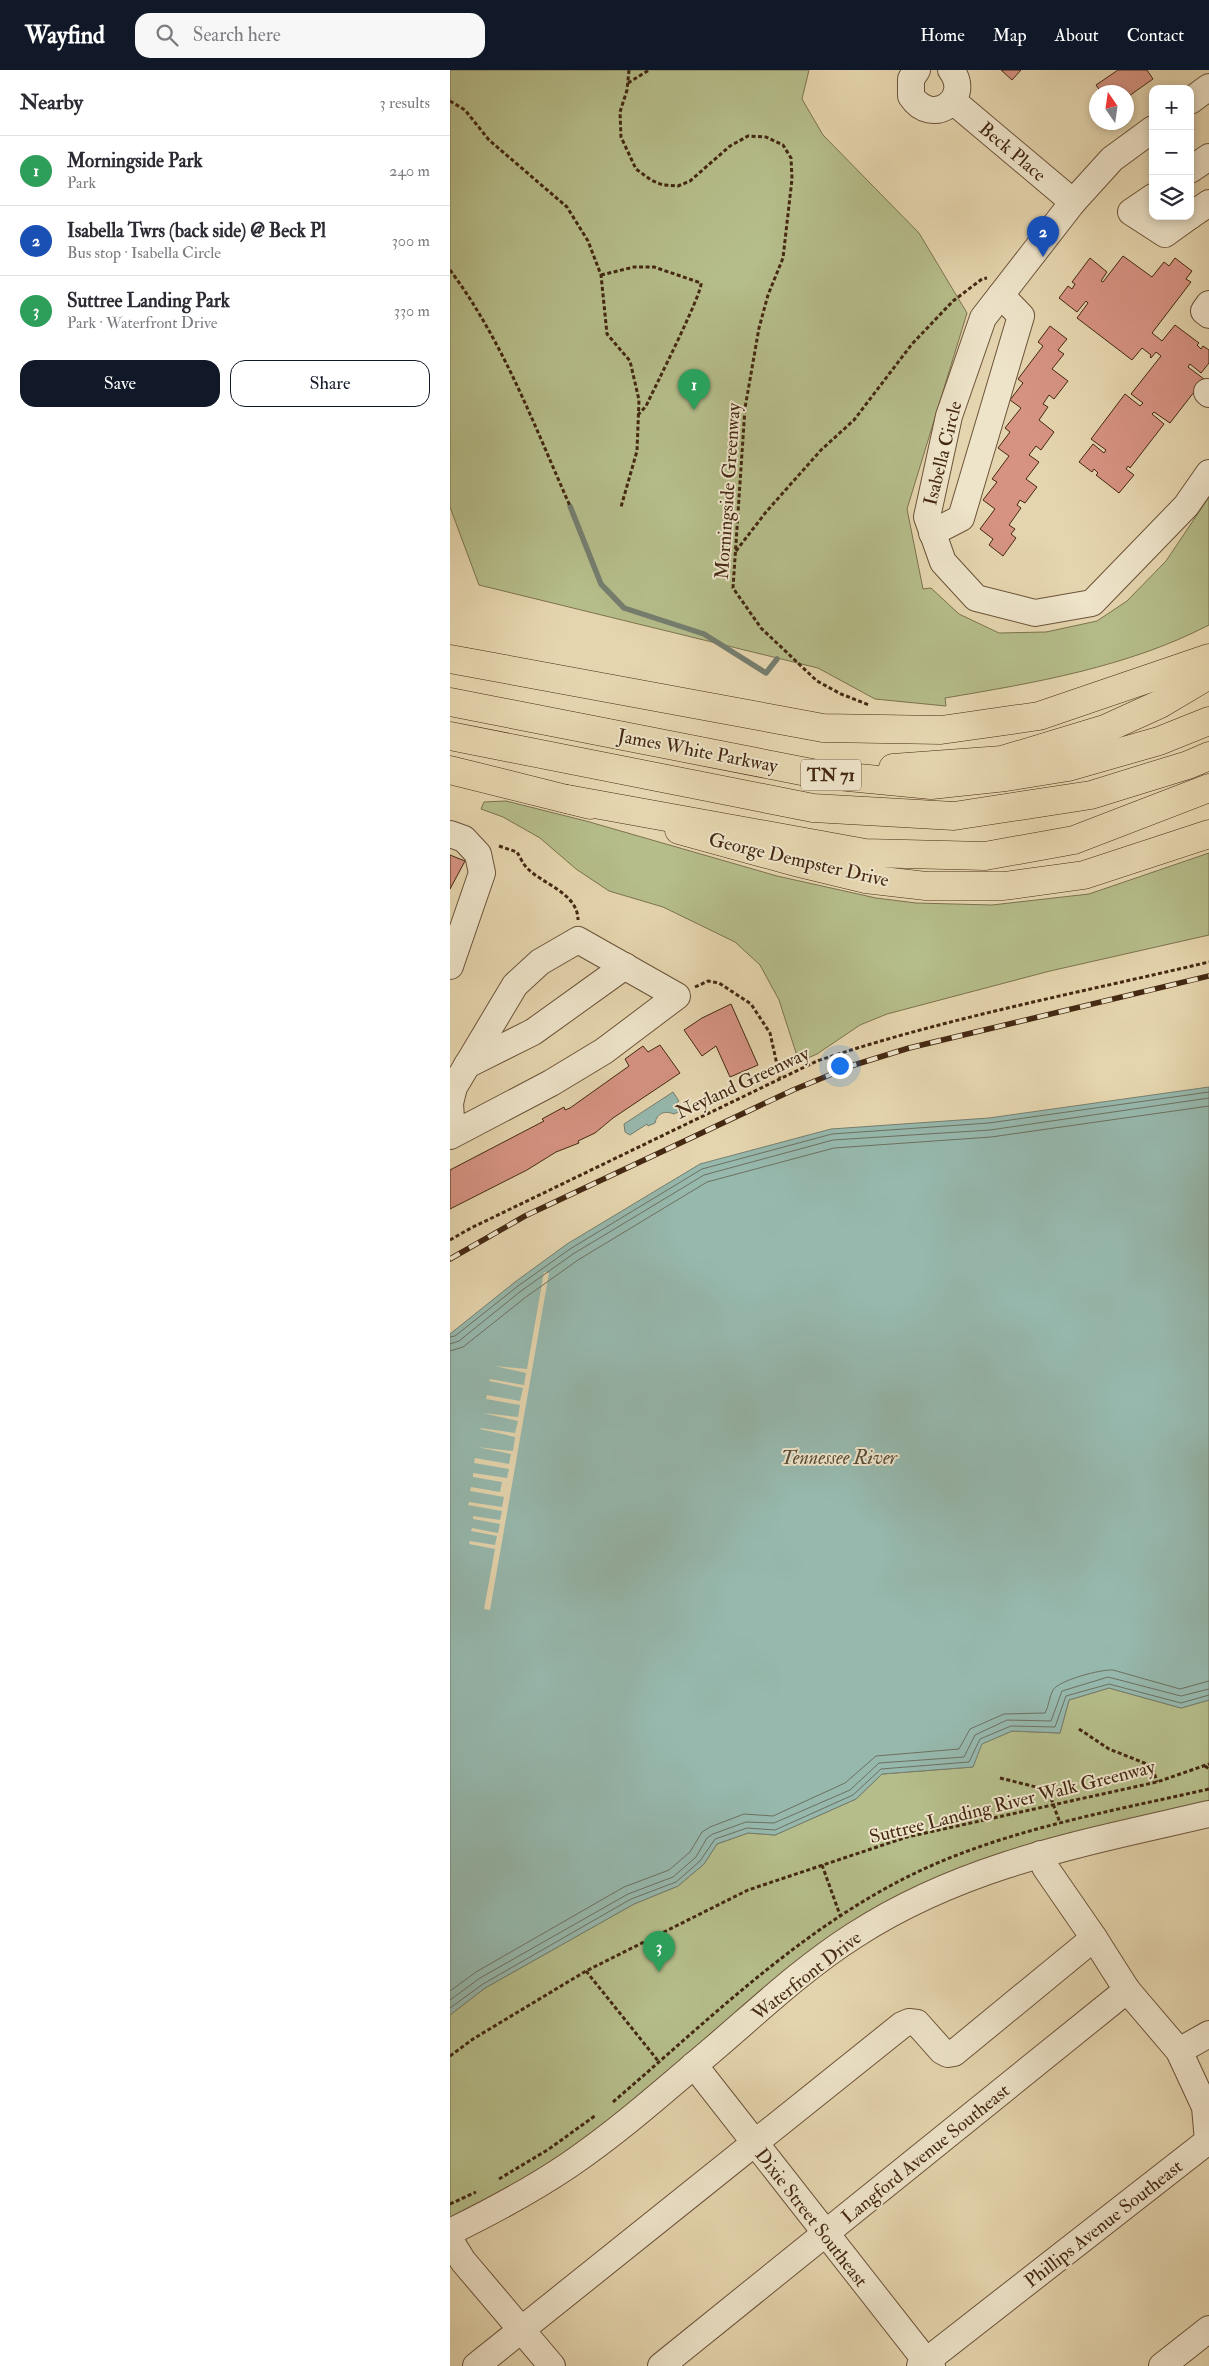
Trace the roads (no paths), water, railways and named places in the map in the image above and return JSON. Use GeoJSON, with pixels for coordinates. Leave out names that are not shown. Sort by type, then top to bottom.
{"type":"FeatureCollection","features":[{"type":"Feature","properties":{"kind":"main road"},"geometry":{"type":"LineString","coordinates":[[450,659],[823,728],[941,730],[1039,716],[1209,658]]}},
{"type":"Feature","properties":{"kind":"main road"},"geometry":{"type":"LineString","coordinates":[[817,774],[1002,760],[1105,729],[1160,704],[1209,675]]}},
{"type":"Feature","properties":{"kind":"main road","name":"James White Parkway"},"geometry":{"type":"LineString","coordinates":[[450,702],[817,774],[931,785],[1006,778],[1068,767],[1159,741],[1209,721]]}},
{"type":"Feature","properties":{"kind":"main road","name":"James White Parkway"},"geometry":{"type":"LineString","coordinates":[[450,736],[813,808],[954,816],[1091,794],[1188,765],[1209,756]]}},
{"type":"Feature","properties":{"kind":"main road","name":"George Dempster Drive"},"geometry":{"type":"LineString","coordinates":[[450,770],[567,799],[799,863],[865,879],[926,886],[1004,886],[1084,874],[1209,834]]}},
{"type":"Feature","properties":{"kind":"main road"},"geometry":{"type":"LineString","coordinates":[[567,799],[865,854],[985,856],[1074,840],[1209,788]]}},
{"type":"Feature","properties":{"kind":"street"},"geometry":{"type":"LineString","coordinates":[[917,70],[911,79],[910,88],[916,103],[930,110],[946,107],[953,101],[958,89],[958,82],[951,70]]}},
{"type":"Feature","properties":{"kind":"street"},"geometry":{"type":"LineString","coordinates":[[1194,98],[1209,87]]}},
{"type":"Feature","properties":{"kind":"street","name":"Beck Place"},"geometry":{"type":"LineString","coordinates":[[953,101],[1073,202]]}},
{"type":"Feature","properties":{"kind":"street","name":"Isabella Circle"},"geometry":{"type":"LineString","coordinates":[[1152,130],[1112,159],[1073,202],[983,318],[949,416],[927,517],[943,562],[976,598],[1035,613],[1092,603],[1186,506],[1209,473]]}},
{"type":"Feature","properties":{"kind":"street"},"geometry":{"type":"LineString","coordinates":[[1194,167],[1209,156]]}},
{"type":"Feature","properties":{"kind":"street"},"geometry":{"type":"LineString","coordinates":[[1149,200],[1131,212],[1165,234],[1184,220]]}},
{"type":"Feature","properties":{"kind":"street"},"geometry":{"type":"LineString","coordinates":[[1194,213],[1209,203]]}},
{"type":"Feature","properties":{"kind":"street"},"geometry":{"type":"LineString","coordinates":[[932,533],[961,518],[1021,316],[1001,294]]}},
{"type":"Feature","properties":{"kind":"street"},"geometry":{"type":"LineString","coordinates":[[1209,304],[1204,311],[1209,315]]}},
{"type":"Feature","properties":{"kind":"street"},"geometry":{"type":"LineString","coordinates":[[450,966],[482,873],[478,854],[460,840]]}},
{"type":"Feature","properties":{"kind":"street"},"geometry":{"type":"LineString","coordinates":[[578,940],[625,966],[677,996],[604,1051],[551,1083],[451,1136],[450,1103],[454,1087],[515,985],[540,962],[578,940]]}},
{"type":"Feature","properties":{"kind":"street"},"geometry":{"type":"LineString","coordinates":[[467,1065],[533,1032],[625,966]]}},
{"type":"Feature","properties":{"kind":"street","name":"Waterfront Drive"},"geometry":{"type":"LineString","coordinates":[[450,2232],[538,2185],[571,2164],[694,2066],[824,1957],[855,1935],[917,1899],[977,1873],[1041,1854],[1209,1814]]}},
{"type":"Feature","properties":{"kind":"street"},"geometry":{"type":"LineString","coordinates":[[1041,1854],[1045,1867],[1127,1990],[1179,2051],[1209,2034]]}},
{"type":"Feature","properties":{"kind":"street"},"geometry":{"type":"LineString","coordinates":[[476,2366],[902,2025],[908,2022],[917,2023],[942,2052],[954,2053],[1094,1938]]}},
{"type":"Feature","properties":{"kind":"street","name":"Langford Avenue Southeast"},"geometry":{"type":"LineString","coordinates":[[661,2366],[1127,1990]]}},
{"type":"Feature","properties":{"kind":"street","name":"Phillips Avenue Southeast"},"geometry":{"type":"LineString","coordinates":[[926,2364],[1208,2141],[1205,2107],[1179,2051]]}},
{"type":"Feature","properties":{"kind":"street","name":"Dixie Street Southeast"},"geometry":{"type":"LineString","coordinates":[[694,2066],[926,2364]]}},
{"type":"Feature","properties":{"kind":"street"},"geometry":{"type":"LineString","coordinates":[[450,2240],[463,2261],[552,2366]]}},
{"type":"Feature","properties":{"kind":"street"},"geometry":{"type":"LineString","coordinates":[[1162,2366],[1209,2329]]}},
{"type":"Feature","properties":{"kind":"water","name":"Tennessee River"},"geometry":{"type":"Polygon","coordinates":[[[1209,1087],[1209,1700],[1181,1708],[1109,1688],[1069,1700],[1060,1733],[1012,1731],[982,1744],[973,1767],[882,1774],[856,1799],[775,1835],[748,1833],[717,1844],[704,1864],[678,1886],[634,1904],[485,1988],[450,2015],[450,1334],[515,1282],[567,1244],[700,1164],[831,1129],[989,1118],[1209,1087]]]}},
{"type":"Feature","properties":{"kind":"water"},"geometry":{"type":"Polygon","coordinates":[[[673,1092],[682,1110],[674,1114],[662,1113],[655,1123],[648,1126],[647,1124],[630,1135],[625,1132],[624,1124],[673,1092]]]}},
{"type":"Feature","properties":{"kind":"waterway"},"geometry":{"type":"LineString","coordinates":[[570,506],[601,584],[624,608],[704,634],[766,673],[777,659]]}},
{"type":"Feature","properties":{"kind":"railway"},"geometry":{"type":"LineString","coordinates":[[450,1259],[525,1216],[793,1090],[854,1065],[909,1048],[1209,976]]}},
{"type":"Feature","properties":{"kind":"place","name":"Isabella Twrs (back side) @ Beck Pl"},"geometry":{"type":"Point","coordinates":[1043,257]}},
{"type":"Feature","properties":{"kind":"place","name":"Morningside Park"},"geometry":{"type":"Point","coordinates":[694,410]}},
{"type":"Feature","properties":{"kind":"place","name":"Suttree Landing Park"},"geometry":{"type":"Point","coordinates":[659,1972]}}]}
